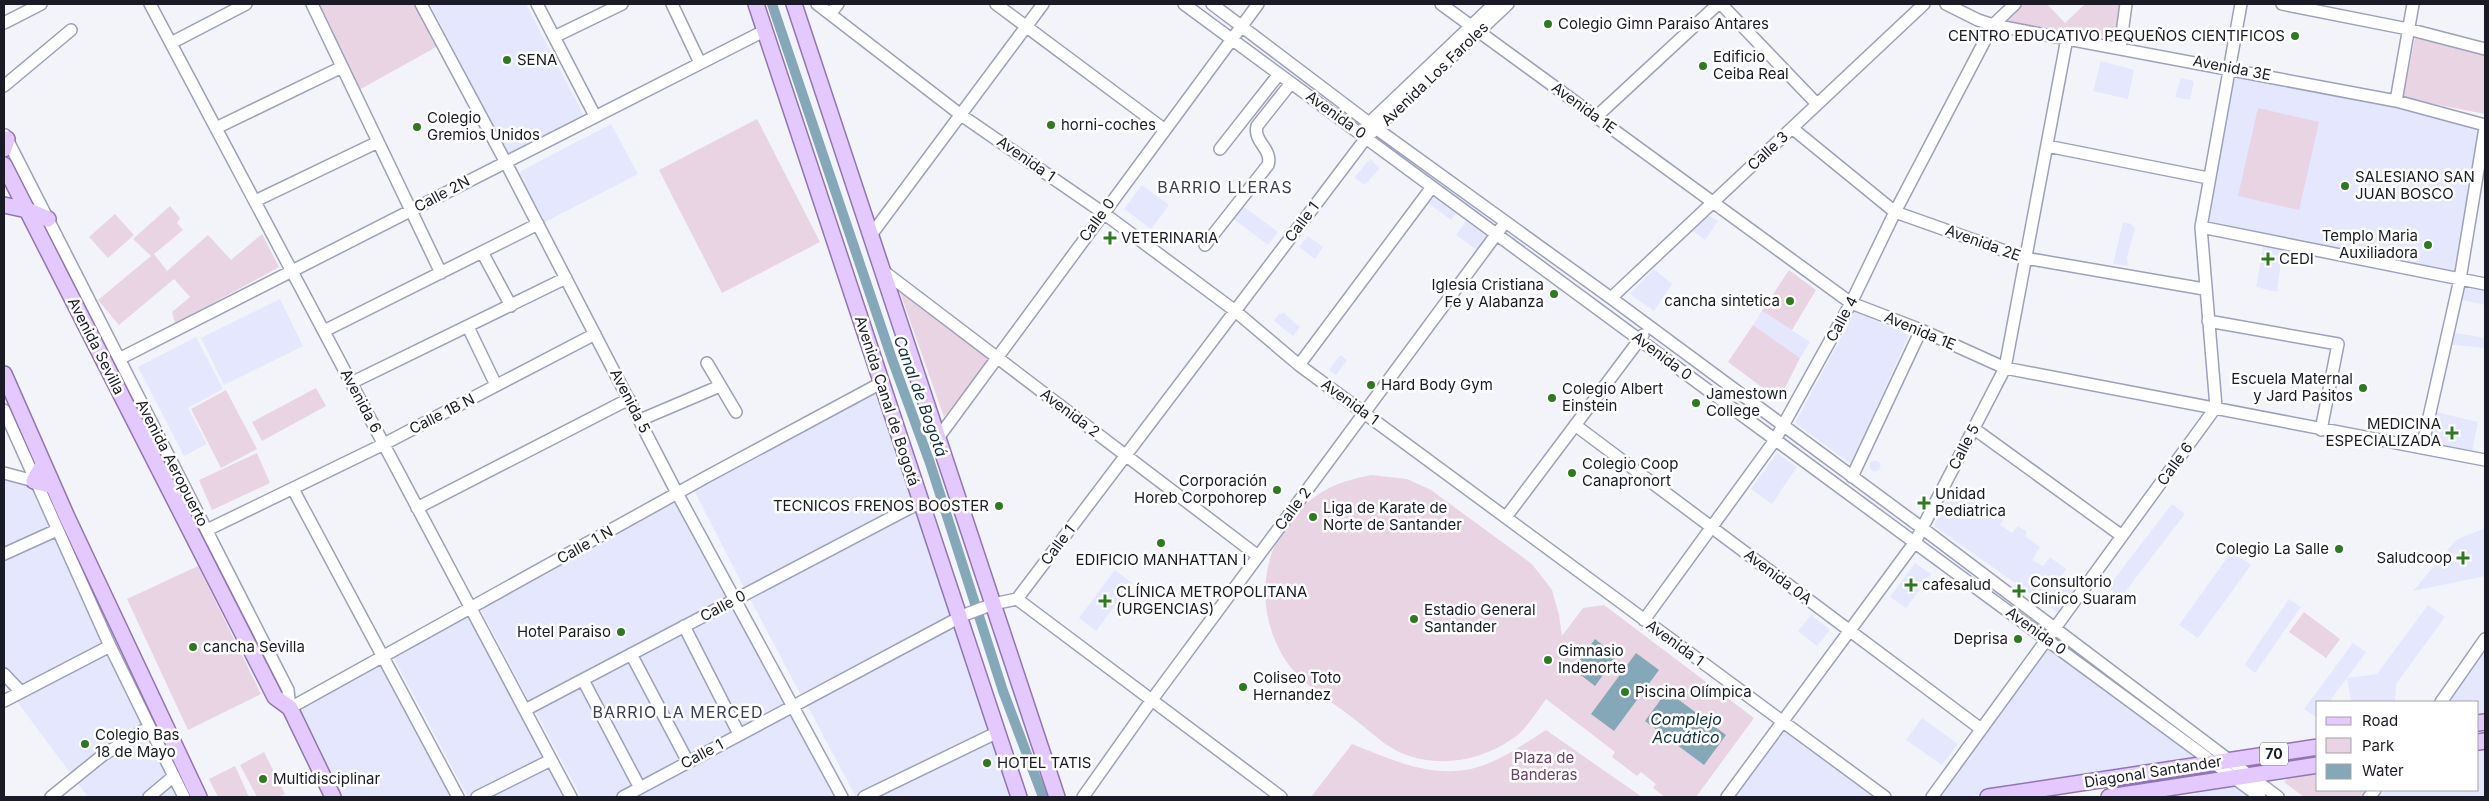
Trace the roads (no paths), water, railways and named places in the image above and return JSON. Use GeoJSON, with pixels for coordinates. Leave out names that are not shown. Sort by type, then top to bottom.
{"type":"FeatureCollection","features":[{"type":"Feature","properties":{"kind":"main road","name":"Avenida Canal de Bogotá"},"geometry":{"type":"LineString","coordinates":[[756,4],[921,502],[962,617],[1019,797]]}},
{"type":"Feature","properties":{"kind":"main road"},"geometry":{"type":"LineString","coordinates":[[794,4],[938,438],[990,605],[1056,796]]}},
{"type":"Feature","properties":{"kind":"main road","name":"Avenida Sevilla"},"geometry":{"type":"LineString","coordinates":[[4,165],[276,697],[290,708]]}},
{"type":"Feature","properties":{"kind":"main road"},"geometry":{"type":"LineString","coordinates":[[4,205],[27,210],[48,219]]}},
{"type":"Feature","properties":{"kind":"main road"},"geometry":{"type":"LineString","coordinates":[[4,374],[194,795]]}},
{"type":"Feature","properties":{"kind":"main road"},"geometry":{"type":"LineString","coordinates":[[43,464],[34,481],[53,486]]}},
{"type":"Feature","properties":{"kind":"main road","name":"Avenida Aeropuerto"},"geometry":{"type":"LineString","coordinates":[[290,708],[334,796]]}},
{"type":"Feature","properties":{"kind":"main road","name":"Diagonal Santander"},"geometry":{"type":"LineString","coordinates":[[1988,797],[2316,747]]}},
{"type":"Feature","properties":{"kind":"main road","name":"Diagonal Santander"},"geometry":{"type":"LineString","coordinates":[[2109,797],[2163,793],[2241,776],[2316,765]]}},
{"type":"Feature","properties":{"kind":"street"},"geometry":{"type":"LineString","coordinates":[[4,23],[41,4]]}},
{"type":"Feature","properties":{"kind":"street","name":"Avenida 6"},"geometry":{"type":"LineString","coordinates":[[150,4],[571,797]]}},
{"type":"Feature","properties":{"kind":"street"},"geometry":{"type":"LineString","coordinates":[[171,43],[246,4]]}},
{"type":"Feature","properties":{"kind":"street"},"geometry":{"type":"LineString","coordinates":[[312,4],[440,273]]}},
{"type":"Feature","properties":{"kind":"street","name":"Avenida 5"},"geometry":{"type":"LineString","coordinates":[[421,4],[538,224],[677,494],[736,599],[842,797]]}},
{"type":"Feature","properties":{"kind":"street"},"geometry":{"type":"LineString","coordinates":[[536,4],[595,116]]}},
{"type":"Feature","properties":{"kind":"street"},"geometry":{"type":"LineString","coordinates":[[554,37],[622,4]]}},
{"type":"Feature","properties":{"kind":"street"},"geometry":{"type":"LineString","coordinates":[[672,4],[700,62]]}},
{"type":"Feature","properties":{"kind":"street","name":"Avenida 1"},"geometry":{"type":"LineString","coordinates":[[817,4],[961,115],[1102,212],[1234,310],[1299,365],[1884,797]]}},
{"type":"Feature","properties":{"kind":"street"},"geometry":{"type":"LineString","coordinates":[[830,14],[838,4]]}},
{"type":"Feature","properties":{"kind":"street"},"geometry":{"type":"LineString","coordinates":[[996,4],[1165,130]]}},
{"type":"Feature","properties":{"kind":"street"},"geometry":{"type":"LineString","coordinates":[[871,235],[1044,4]]}},
{"type":"Feature","properties":{"kind":"street","name":"Avenida 0"},"geometry":{"type":"LineString","coordinates":[[1184,4],[2214,763],[2278,797]]}},
{"type":"Feature","properties":{"kind":"street","name":"Avenida 0"},"geometry":{"type":"LineString","coordinates":[[1212,4],[1373,126],[1611,298],[1922,528],[2230,760],[2241,776],[2260,797]]}},
{"type":"Feature","properties":{"kind":"street","name":"Calle 0"},"geometry":{"type":"LineString","coordinates":[[938,438],[1102,212],[1258,4]]}},
{"type":"Feature","properties":{"kind":"street","name":"Avenida 1E"},"geometry":{"type":"LineString","coordinates":[[1441,4],[1851,303],[1921,330],[2005,368],[2485,460]]}},
{"type":"Feature","properties":{"kind":"street","name":"Avenida Los Faroles"},"geometry":{"type":"LineString","coordinates":[[1366,138],[1373,126],[1475,28],[1494,4]]}},
{"type":"Feature","properties":{"kind":"street","name":"Avenida Los Faroles"},"geometry":{"type":"LineString","coordinates":[[1475,28],[1508,4]]}},
{"type":"Feature","properties":{"kind":"street"},"geometry":{"type":"LineString","coordinates":[[1596,117],[1720,4],[1817,104]]}},
{"type":"Feature","properties":{"kind":"street","name":"Calle 3"},"geometry":{"type":"LineString","coordinates":[[1611,298],[1924,4]]}},
{"type":"Feature","properties":{"kind":"street","name":"Avenida 3E"},"geometry":{"type":"LineString","coordinates":[[1946,4],[1978,20],[1993,25],[2229,67],[2396,101],[2485,127]]}},
{"type":"Feature","properties":{"kind":"street","name":"Avenida 3E"},"geometry":{"type":"LineString","coordinates":[[1961,4],[1978,20]]}},
{"type":"Feature","properties":{"kind":"street","name":"Calle 4"},"geometry":{"type":"LineString","coordinates":[[1644,620],[1713,528],[1775,440],[1851,303],[1895,212],[1993,25],[2015,4]]}},
{"type":"Feature","properties":{"kind":"street"},"geometry":{"type":"LineString","coordinates":[[2120,48],[2126,4]]}},
{"type":"Feature","properties":{"kind":"street"},"geometry":{"type":"LineString","coordinates":[[2216,407],[2204,289],[2201,227],[2208,178],[2241,4]]}},
{"type":"Feature","properties":{"kind":"street"},"geometry":{"type":"LineString","coordinates":[[2282,4],[2408,29],[2485,49]]}},
{"type":"Feature","properties":{"kind":"street"},"geometry":{"type":"LineString","coordinates":[[2396,101],[2413,4]]}},
{"type":"Feature","properties":{"kind":"street"},"geometry":{"type":"LineString","coordinates":[[4,86],[71,30]]}},
{"type":"Feature","properties":{"kind":"street","name":"Calle 2N"},"geometry":{"type":"LineString","coordinates":[[119,359],[411,211],[505,161],[764,31]]}},
{"type":"Feature","properties":{"kind":"street","name":"Calle 5"},"geometry":{"type":"LineString","coordinates":[[1727,797],[1915,542],[2005,368],[2067,38]]}},
{"type":"Feature","properties":{"kind":"street"},"geometry":{"type":"LineString","coordinates":[[216,128],[342,67]]}},
{"type":"Feature","properties":{"kind":"street"},"geometry":{"type":"LineString","coordinates":[[1220,149],[1279,74]]}},
{"type":"Feature","properties":{"kind":"street"},"geometry":{"type":"LineString","coordinates":[[1205,245],[1268,165],[1270,159],[1268,152],[1255,133],[1257,126],[1291,83]]}},
{"type":"Feature","properties":{"kind":"street"},"geometry":{"type":"LineString","coordinates":[[2422,448],[2460,279],[2485,127]]}},
{"type":"Feature","properties":{"kind":"street","name":"Avenida 2E"},"geometry":{"type":"LineString","coordinates":[[1792,128],[1895,212],[2025,258],[2204,289]]}},
{"type":"Feature","properties":{"kind":"street","name":"Calle 1"},"geometry":{"type":"LineString","coordinates":[[623,797],[793,705],[962,617],[990,605],[1017,599],[1366,138]]}},
{"type":"Feature","properties":{"kind":"street","name":"Avenida Aeropuerto"},"geometry":{"type":"LineString","coordinates":[[5,140],[48,219],[288,690],[290,708]]}},
{"type":"Feature","properties":{"kind":"street"},"geometry":{"type":"LineString","coordinates":[[255,201],[378,142]]}},
{"type":"Feature","properties":{"kind":"street"},"geometry":{"type":"LineString","coordinates":[[2047,146],[2208,178]]}},
{"type":"Feature","properties":{"kind":"street"},"geometry":{"type":"LineString","coordinates":[[1299,365],[1432,187]]}},
{"type":"Feature","properties":{"kind":"street","name":"Calle 2"},"geometry":{"type":"LineString","coordinates":[[1083,797],[1151,701],[1506,222]]}},
{"type":"Feature","properties":{"kind":"street"},"geometry":{"type":"LineString","coordinates":[[324,331],[538,224]]}},
{"type":"Feature","properties":{"kind":"street"},"geometry":{"type":"LineString","coordinates":[[2201,227],[2485,284]]}},
{"type":"Feature","properties":{"kind":"street"},"geometry":{"type":"LineString","coordinates":[[482,252],[511,306]]}},
{"type":"Feature","properties":{"kind":"street","name":"Avenida 2"},"geometry":{"type":"LineString","coordinates":[[882,270],[1258,556]]}},
{"type":"Feature","properties":{"kind":"street"},"geometry":{"type":"LineString","coordinates":[[352,383],[566,278]]}},
{"type":"Feature","properties":{"kind":"street"},"geometry":{"type":"LineString","coordinates":[[2208,321],[2338,344],[2321,430]]}},
{"type":"Feature","properties":{"kind":"street"},"geometry":{"type":"LineString","coordinates":[[1506,517],[1649,326]]}},
{"type":"Feature","properties":{"kind":"street"},"geometry":{"type":"LineString","coordinates":[[468,327],[496,385]]}},
{"type":"Feature","properties":{"kind":"street"},"geometry":{"type":"LineString","coordinates":[[1852,477],[1921,330]]}},
{"type":"Feature","properties":{"kind":"street","name":"Calle 1B N"},"geometry":{"type":"LineString","coordinates":[[207,530],[384,444],[595,334]]}},
{"type":"Feature","properties":{"kind":"street"},"geometry":{"type":"LineString","coordinates":[[707,363],[736,412]]}},
{"type":"Feature","properties":{"kind":"street","name":"Calle 1 N"},"geometry":{"type":"LineString","coordinates":[[290,708],[882,383]]}},
{"type":"Feature","properties":{"kind":"street"},"geometry":{"type":"LineString","coordinates":[[640,420],[720,386]]}},
{"type":"Feature","properties":{"kind":"street"},"geometry":{"type":"LineString","coordinates":[[417,508],[629,399]]}},
{"type":"Feature","properties":{"kind":"street","name":"Calle 6"},"geometry":{"type":"LineString","coordinates":[[1932,797],[2216,407]]}},
{"type":"Feature","properties":{"kind":"street"},"geometry":{"type":"LineString","coordinates":[[4,410],[34,481],[149,727],[174,776],[194,795]]}},
{"type":"Feature","properties":{"kind":"street","name":"Avenida 0A"},"geometry":{"type":"LineString","coordinates":[[1575,425],[1982,729]]}},
{"type":"Feature","properties":{"kind":"street"},"geometry":{"type":"LineString","coordinates":[[1973,428],[2122,536]]}},
{"type":"Feature","properties":{"kind":"street"},"geometry":{"type":"LineString","coordinates":[[4,473],[34,481]]}},
{"type":"Feature","properties":{"kind":"street"},"geometry":{"type":"LineString","coordinates":[[293,489],[382,659],[458,797]]}},
{"type":"Feature","properties":{"kind":"street","name":"Calle 0"},"geometry":{"type":"LineString","coordinates":[[525,710],[921,502]]}},
{"type":"Feature","properties":{"kind":"street"},"geometry":{"type":"LineString","coordinates":[[4,554],[57,530]]}},
{"type":"Feature","properties":{"kind":"street"},"geometry":{"type":"LineString","coordinates":[[1017,599],[1281,797]]}},
{"type":"Feature","properties":{"kind":"street"},"geometry":{"type":"LineString","coordinates":[[684,626],[739,734]]}},
{"type":"Feature","properties":{"kind":"street"},"geometry":{"type":"LineString","coordinates":[[2442,701],[2485,639]]}},
{"type":"Feature","properties":{"kind":"street"},"geometry":{"type":"LineString","coordinates":[[4,701],[110,646]]}},
{"type":"Feature","properties":{"kind":"street"},"geometry":{"type":"LineString","coordinates":[[631,654],[688,762]]}},
{"type":"Feature","properties":{"kind":"street"},"geometry":{"type":"LineString","coordinates":[[4,674],[21,692]]}},
{"type":"Feature","properties":{"kind":"street"},"geometry":{"type":"LineString","coordinates":[[583,680],[640,788]]}},
{"type":"Feature","properties":{"kind":"street"},"geometry":{"type":"LineString","coordinates":[[51,797],[103,755],[149,727]]}},
{"type":"Feature","properties":{"kind":"street"},"geometry":{"type":"LineString","coordinates":[[864,797],[998,732]]}},
{"type":"Feature","properties":{"kind":"street"},"geometry":{"type":"LineString","coordinates":[[477,797],[551,760]]}},
{"type":"Feature","properties":{"kind":"street"},"geometry":{"type":"LineString","coordinates":[[149,797],[174,776]]}},
{"type":"Feature","properties":{"kind":"water"},"geometry":{"type":"Polygon","coordinates":[[[1595,639],[1617,656],[1595,686],[1573,669],[1595,639]]]}},
{"type":"Feature","properties":{"kind":"water","name":"Piscina Olímpica"},"geometry":{"type":"Polygon","coordinates":[[[1636,653],[1659,670],[1614,731],[1591,714],[1636,653]]]}},
{"type":"Feature","properties":{"kind":"water","name":"Complejo Acuático"},"geometry":{"type":"Polygon","coordinates":[[[1667,691],[1726,735],[1704,765],[1645,721],[1667,691]]]}},
{"type":"Feature","properties":{"kind":"waterway","name":"Canal de Bogotá"},"geometry":{"type":"LineString","coordinates":[[772,4],[892,359],[930,463],[1003,691],[1043,797]]}},
{"type":"Feature","properties":{"kind":"place","name":"Colegio Gimn Paraiso Antares"},"geometry":{"type":"Point","coordinates":[1548,24]}},
{"type":"Feature","properties":{"kind":"place","name":"CENTRO EDUCATIVO PEQUEÑOS CIENTIFICOS"},"geometry":{"type":"Point","coordinates":[2295,36]}},
{"type":"Feature","properties":{"kind":"place","name":"SENA"},"geometry":{"type":"Point","coordinates":[507,60]}},
{"type":"Feature","properties":{"kind":"place","name":"Edificio Ceiba Real"},"geometry":{"type":"Point","coordinates":[1703,66]}},
{"type":"Feature","properties":{"kind":"place","name":"horni-coches"},"geometry":{"type":"Point","coordinates":[1051,125]}},
{"type":"Feature","properties":{"kind":"place","name":"Colegio Gremios Unidos"},"geometry":{"type":"Point","coordinates":[417,127]}},
{"type":"Feature","properties":{"kind":"place","name":"SALESIANO SAN JUAN BOSCO"},"geometry":{"type":"Point","coordinates":[2345,186]}},
{"type":"Feature","properties":{"kind":"place","name":"VETERINARIA"},"geometry":{"type":"Point","coordinates":[1110,238]}},
{"type":"Feature","properties":{"kind":"place","name":"Templo Maria Auxiliadora"},"geometry":{"type":"Point","coordinates":[2428,245]}},
{"type":"Feature","properties":{"kind":"place","name":"CEDI"},"geometry":{"type":"Point","coordinates":[2268,259]}},
{"type":"Feature","properties":{"kind":"place","name":"Iglesia Cristiana Fe y Alabanza"},"geometry":{"type":"Point","coordinates":[1554,294]}},
{"type":"Feature","properties":{"kind":"place","name":"cancha sintetica"},"geometry":{"type":"Point","coordinates":[1790,301]}},
{"type":"Feature","properties":{"kind":"place","name":"Hard Body Gym"},"geometry":{"type":"Point","coordinates":[1371,385]}},
{"type":"Feature","properties":{"kind":"place","name":"Escuela Maternal y Jard Pasitos"},"geometry":{"type":"Point","coordinates":[2363,388]}},
{"type":"Feature","properties":{"kind":"place","name":"Colegio Albert Einstein"},"geometry":{"type":"Point","coordinates":[1552,398]}},
{"type":"Feature","properties":{"kind":"place","name":"Jamestown College"},"geometry":{"type":"Point","coordinates":[1696,403]}},
{"type":"Feature","properties":{"kind":"place","name":"MEDICINA ESPECIALIZADA"},"geometry":{"type":"Point","coordinates":[2452,433]}},
{"type":"Feature","properties":{"kind":"place","name":"Colegio Coop Canapronort"},"geometry":{"type":"Point","coordinates":[1572,473]}},
{"type":"Feature","properties":{"kind":"place","name":"Corporación Horeb Corpohorep"},"geometry":{"type":"Point","coordinates":[1277,490]}},
{"type":"Feature","properties":{"kind":"place","name":"Unidad Pediatrica"},"geometry":{"type":"Point","coordinates":[1924,503]}},
{"type":"Feature","properties":{"kind":"place","name":"TECNICOS FRENOS BOOSTER"},"geometry":{"type":"Point","coordinates":[999,506]}},
{"type":"Feature","properties":{"kind":"place","name":"Liga de Karate de Norte de Santander"},"geometry":{"type":"Point","coordinates":[1313,517]}},
{"type":"Feature","properties":{"kind":"place","name":"EDIFICIO MANHATTAN I"},"geometry":{"type":"Point","coordinates":[1161,543]}},
{"type":"Feature","properties":{"kind":"place","name":"Colegio La Salle"},"geometry":{"type":"Point","coordinates":[2339,549]}},
{"type":"Feature","properties":{"kind":"place","name":"Saludcoop"},"geometry":{"type":"Point","coordinates":[2463,558]}},
{"type":"Feature","properties":{"kind":"place","name":"cafesalud"},"geometry":{"type":"Point","coordinates":[1911,585]}},
{"type":"Feature","properties":{"kind":"place","name":"Consultorio Clinico Suaram"},"geometry":{"type":"Point","coordinates":[2019,591]}},
{"type":"Feature","properties":{"kind":"place","name":"CLÍNICA METROPOLITANA (URGENCIAS)"},"geometry":{"type":"Point","coordinates":[1105,601]}},
{"type":"Feature","properties":{"kind":"place","name":"Estadio General Santander"},"geometry":{"type":"Point","coordinates":[1414,619]}},
{"type":"Feature","properties":{"kind":"place","name":"Hotel Paraiso"},"geometry":{"type":"Point","coordinates":[621,632]}},
{"type":"Feature","properties":{"kind":"place","name":"Deprisa"},"geometry":{"type":"Point","coordinates":[2018,639]}},
{"type":"Feature","properties":{"kind":"place","name":"cancha Sevilla"},"geometry":{"type":"Point","coordinates":[193,647]}},
{"type":"Feature","properties":{"kind":"place","name":"Gimnasio Indenorte"},"geometry":{"type":"Point","coordinates":[1548,660]}},
{"type":"Feature","properties":{"kind":"place","name":"Coliseo Toto Hernandez"},"geometry":{"type":"Point","coordinates":[1243,687]}},
{"type":"Feature","properties":{"kind":"place","name":"Piscina Olímpica"},"geometry":{"type":"Point","coordinates":[1625,692]}},
{"type":"Feature","properties":{"kind":"place","name":"Colegio Bas 18 de Mayo"},"geometry":{"type":"Point","coordinates":[85,744]}},
{"type":"Feature","properties":{"kind":"place","name":"HOTEL TATIS"},"geometry":{"type":"Point","coordinates":[987,763]}},
{"type":"Feature","properties":{"kind":"place","name":"Multidisciplinar"},"geometry":{"type":"Point","coordinates":[263,779]}},
{"type":"Feature","properties":{"kind":"district","name":"BARRIO LLERAS"},"geometry":{"type":"Point","coordinates":[1225,187]}},
{"type":"Feature","properties":{"kind":"district","name":"BARRIO LA MERCED"},"geometry":{"type":"Point","coordinates":[678,712]}},
{"type":"Feature","properties":{"kind":"park label","name":"Plaza de Banderas"},"geometry":{"type":"Point","coordinates":[1544,766]}}]}
